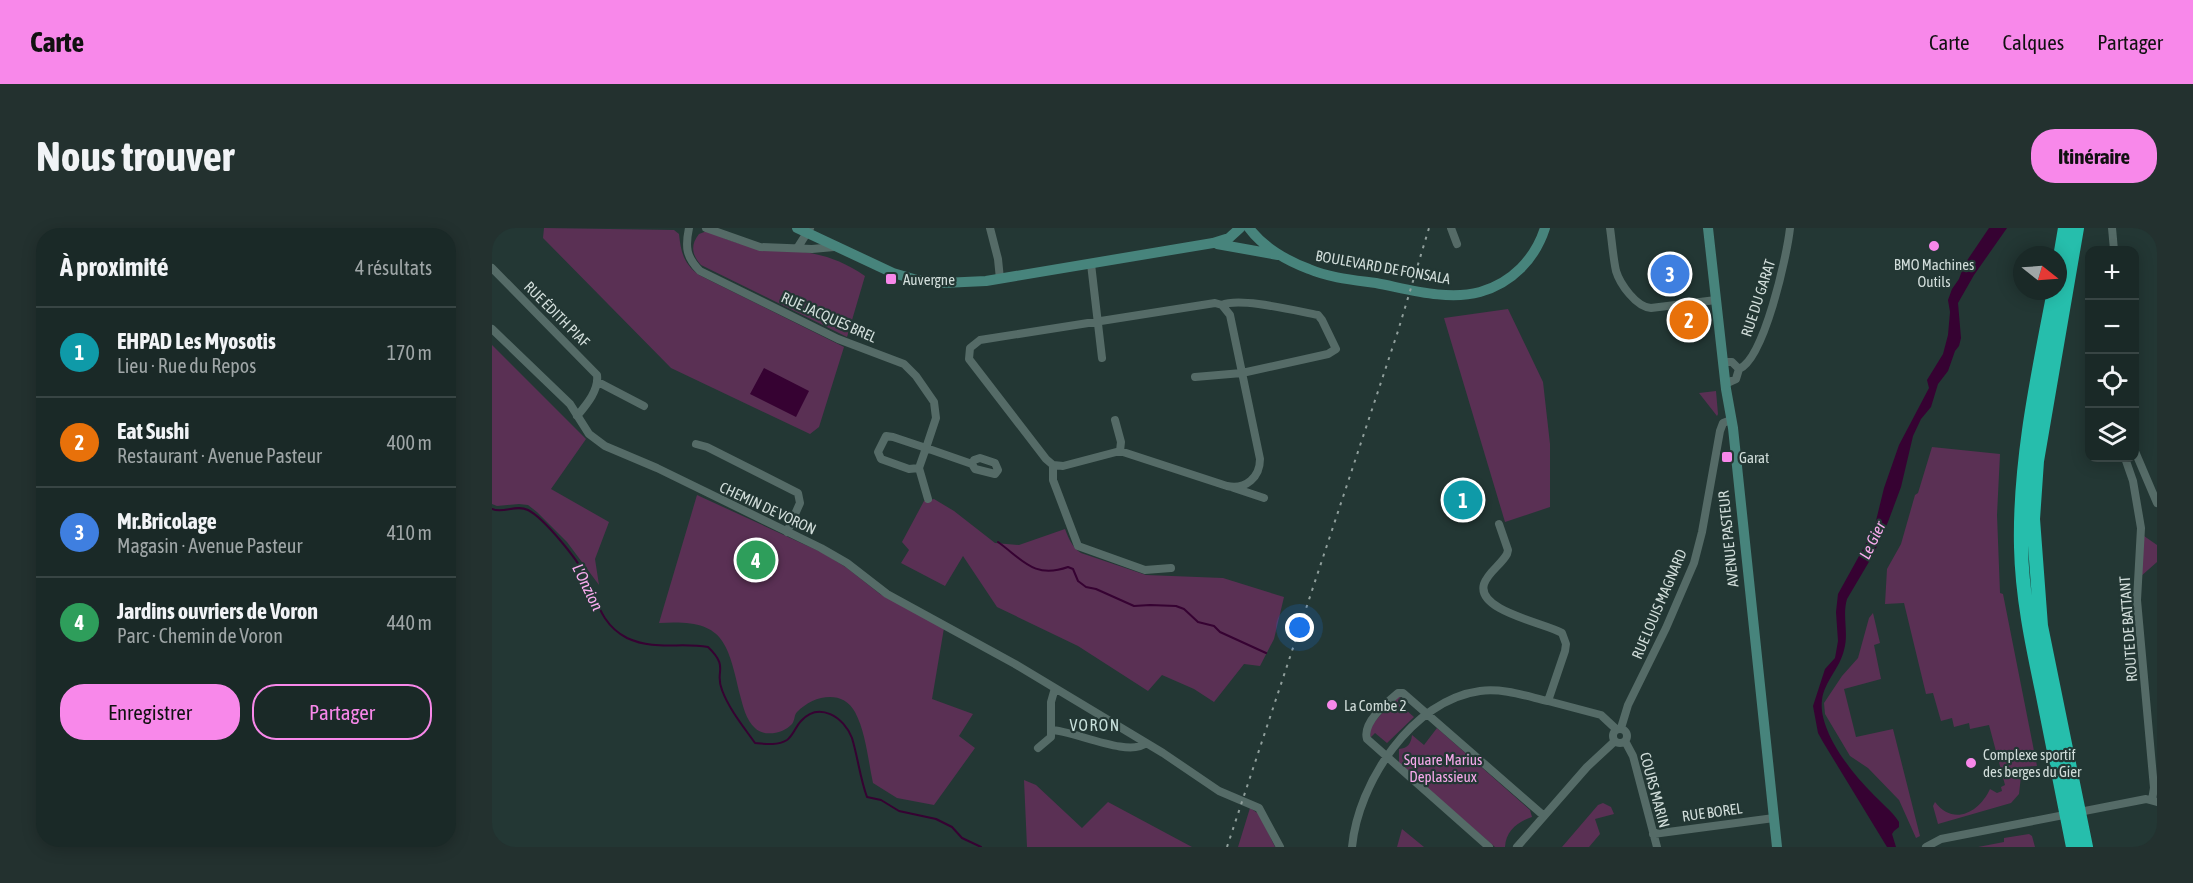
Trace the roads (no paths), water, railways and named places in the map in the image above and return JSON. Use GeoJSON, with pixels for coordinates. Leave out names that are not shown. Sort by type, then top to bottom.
{"type":"FeatureCollection","features":[{"type":"Feature","properties":{"kind":"highway"},"geometry":{"type":"LineString","coordinates":[[2062,246],[2065,228]]}},
{"type":"Feature","properties":{"kind":"highway"},"geometry":{"type":"LineString","coordinates":[[2077,228],[2037,461],[2033,519],[2041,626],[2086,847]]}},
{"type":"Feature","properties":{"kind":"highway"},"geometry":{"type":"LineString","coordinates":[[2052,300],[2029,436],[2023,491],[2021,547],[2025,602],[2032,646],[2073,847]]}},
{"type":"Feature","properties":{"kind":"street","name":"RUE JACQUES BREL"},"geometry":{"type":"LineString","coordinates":[[689,228],[686,247],[688,256],[700,270],[838,339],[892,358],[910,370],[929,393],[936,411],[936,418],[919,468]]}},
{"type":"Feature","properties":{"kind":"street"},"geometry":{"type":"LineString","coordinates":[[706,228],[760,247],[812,249],[834,247]]}},
{"type":"Feature","properties":{"kind":"street"},"geometry":{"type":"LineString","coordinates":[[797,228],[809,231],[834,247],[893,273],[917,280],[956,284],[1000,279],[1213,243],[1228,238],[1240,228]]}},
{"type":"Feature","properties":{"kind":"street"},"geometry":{"type":"LineString","coordinates":[[990,228],[1000,279]]}},
{"type":"Feature","properties":{"kind":"street"},"geometry":{"type":"LineString","coordinates":[[1237,246],[1245,238],[1249,228]]}},
{"type":"Feature","properties":{"kind":"street","name":"BOULEVARD DE FONSALA"},"geometry":{"type":"LineString","coordinates":[[1249,228],[1282,256],[1318,273],[1435,293],[1465,295],[1488,289],[1514,275],[1525,265],[1545,228]]}},
{"type":"Feature","properties":{"kind":"street"},"geometry":{"type":"LineString","coordinates":[[1451,228],[1456,244]]}},
{"type":"Feature","properties":{"kind":"street"},"geometry":{"type":"LineString","coordinates":[[1488,289],[1518,262],[1538,228]]}},
{"type":"Feature","properties":{"kind":"street"},"geometry":{"type":"LineString","coordinates":[[1610,228],[1618,275],[1640,304],[1651,308],[1716,300]]}},
{"type":"Feature","properties":{"kind":"street","name":"AVENUE PASTEUR"},"geometry":{"type":"LineString","coordinates":[[1708,228],[1777,847]]}},
{"type":"Feature","properties":{"kind":"street","name":"RUE DU GARAT"},"geometry":{"type":"LineString","coordinates":[[1725,384],[1736,379],[1739,369],[1749,361],[1762,336],[1782,270],[1790,228]]}},
{"type":"Feature","properties":{"kind":"street"},"geometry":{"type":"LineString","coordinates":[[2112,228],[2114,246]]}},
{"type":"Feature","properties":{"kind":"street"},"geometry":{"type":"LineString","coordinates":[[798,247],[809,231]]}},
{"type":"Feature","properties":{"kind":"street"},"geometry":{"type":"LineString","coordinates":[[1213,243],[1282,256]]}},
{"type":"Feature","properties":{"kind":"street"},"geometry":{"type":"LineString","coordinates":[[1091,264],[1102,358]]}},
{"type":"Feature","properties":{"kind":"street","name":"RUE ÉDITH PIAF"},"geometry":{"type":"LineString","coordinates":[[492,268],[592,369],[597,375],[598,382],[644,406]]}},
{"type":"Feature","properties":{"kind":"street"},"geometry":{"type":"LineString","coordinates":[[1195,377],[1242,373],[1328,354],[1336,349],[1318,315],[1241,302],[1228,302],[1222,305],[1208,304],[980,340],[970,348],[969,359],[972,365],[1053,465],[1063,466],[1120,451],[1264,498]]}},
{"type":"Feature","properties":{"kind":"street"},"geometry":{"type":"LineString","coordinates":[[1222,305],[1230,315],[1258,447],[1260,467],[1257,474],[1246,484],[1233,487]]}},
{"type":"Feature","properties":{"kind":"street","name":"CHEMIN DE VORON"},"geometry":{"type":"LineString","coordinates":[[492,329],[557,390],[570,404],[589,434],[605,446],[657,468],[830,553],[887,594],[1055,688],[1146,743],[1219,791],[1250,804],[1262,812],[1280,847]]}},
{"type":"Feature","properties":{"kind":"street"},"geometry":{"type":"LineString","coordinates":[[1723,362],[1732,362],[1739,369]]}},
{"type":"Feature","properties":{"kind":"street"},"geometry":{"type":"LineString","coordinates":[[578,416],[598,382]]}},
{"type":"Feature","properties":{"kind":"street"},"geometry":{"type":"LineString","coordinates":[[1115,420],[1121,442],[1120,451]]}},
{"type":"Feature","properties":{"kind":"street","name":"RUE LOUIS MAGNARD"},"geometry":{"type":"LineString","coordinates":[[1618,729],[1694,563],[1702,532],[1720,431],[1723,423],[1731,420]]}},
{"type":"Feature","properties":{"kind":"street"},"geometry":{"type":"LineString","coordinates":[[928,499],[919,468],[909,469],[881,459],[878,452],[881,442],[889,436],[972,464]]}},
{"type":"Feature","properties":{"kind":"street"},"geometry":{"type":"LineString","coordinates":[[696,444],[707,447],[798,493],[800,503],[787,532]]}},
{"type":"Feature","properties":{"kind":"street"},"geometry":{"type":"LineString","coordinates":[[2139,461],[2157,503]]}},
{"type":"Feature","properties":{"kind":"street","name":"ROUTE DE BATTANT"},"geometry":{"type":"LineString","coordinates":[[2126,462],[2133,482],[2140,528],[2137,600],[2155,801]]}},
{"type":"Feature","properties":{"kind":"street"},"geometry":{"type":"LineString","coordinates":[[1053,465],[1053,480],[1078,546],[1145,570],[1171,568]]}},
{"type":"Feature","properties":{"kind":"street"},"geometry":{"type":"LineString","coordinates":[[1499,524],[1507,555],[1487,578],[1484,594],[1491,604],[1498,608],[1556,630],[1565,638],[1565,651],[1548,701]]}},
{"type":"Feature","properties":{"kind":"street"},"geometry":{"type":"LineString","coordinates":[[1038,748],[1050,740],[1051,702],[1055,688]]}},
{"type":"Feature","properties":{"kind":"street"},"geometry":{"type":"LineString","coordinates":[[1352,847],[1360,811],[1386,757],[1401,738],[1427,714],[1453,698],[1482,691],[1516,693],[1601,715],[1628,734],[1625,741],[1621,743],[1615,741],[1612,736],[1618,729]]}},
{"type":"Feature","properties":{"kind":"street"},"geometry":{"type":"LineString","coordinates":[[1489,847],[1369,742],[1365,732],[1368,725],[1396,694],[1403,693],[1544,816]]}},
{"type":"Feature","properties":{"kind":"street"},"geometry":{"type":"LineString","coordinates":[[1051,730],[1065,731],[1107,744],[1140,747],[1146,743]]}},
{"type":"Feature","properties":{"kind":"street"},"geometry":{"type":"LineString","coordinates":[[1517,847],[1594,760],[1615,741]]}},
{"type":"Feature","properties":{"kind":"street","name":"COURS MARIN"},"geometry":{"type":"LineString","coordinates":[[1625,741],[1633,756],[1657,847]]}},
{"type":"Feature","properties":{"kind":"street"},"geometry":{"type":"LineString","coordinates":[[1926,847],[1941,839],[2139,800],[2155,801]]}},
{"type":"Feature","properties":{"kind":"street","name":"RUE BOREL"},"geometry":{"type":"LineString","coordinates":[[1653,834],[1774,818]]}},
{"type":"Feature","properties":{"kind":"water","name":"Le Gier"},"geometry":{"type":"Polygon","coordinates":[[[1989,228],[2007,228],[1974,275],[1958,303],[1961,338],[1959,346],[1948,371],[1938,384],[1931,407],[1921,419],[1913,436],[1901,487],[1888,522],[1873,555],[1847,599],[1844,650],[1823,693],[1822,712],[1837,750],[1854,773],[1899,822],[1899,827],[1892,834],[1896,847],[1887,847],[1818,733],[1813,706],[1825,669],[1835,658],[1838,641],[1836,612],[1838,594],[1874,529],[1884,488],[1899,445],[1929,388],[1927,380],[1943,354],[1948,335],[1950,312],[1948,300],[1952,289],[1964,265],[1989,228]]]}},
{"type":"Feature","properties":{"kind":"water"},"geometry":{"type":"Polygon","coordinates":[[[764,368],[809,391],[796,417],[750,394],[764,368]]]}},
{"type":"Feature","properties":{"kind":"waterway","name":"L'Onzion"},"geometry":{"type":"LineString","coordinates":[[492,509],[523,508],[543,521],[581,568],[605,618],[611,626],[627,638],[648,644],[708,647],[715,654],[720,665],[720,684],[725,697],[755,743],[783,742],[808,715],[815,712],[830,714],[843,724],[852,738],[867,797],[881,800],[899,811],[936,819],[952,827],[962,838],[981,847]]}},
{"type":"Feature","properties":{"kind":"waterway"},"geometry":{"type":"LineString","coordinates":[[998,542],[1030,566],[1046,571],[1068,567],[1073,569],[1078,581],[1086,587],[1096,589],[1134,606],[1176,606],[1184,609],[1198,622],[1214,626],[1220,632],[1266,653]]}},
{"type":"Feature","properties":{"kind":"railway"},"geometry":{"type":"LineString","coordinates":[[1227,847],[1398,331],[1429,228]]}},
{"type":"Feature","properties":{"kind":"place","name":"BMO Machines Outils"},"geometry":{"type":"Point","coordinates":[1934,246]}},
{"type":"Feature","properties":{"kind":"place","name":"Mr.Bricolage"},"geometry":{"type":"Point","coordinates":[1670,274]}},
{"type":"Feature","properties":{"kind":"place","name":"Auvergne"},"geometry":{"type":"Point","coordinates":[891,279]}},
{"type":"Feature","properties":{"kind":"place","name":"Eat Sushi"},"geometry":{"type":"Point","coordinates":[1689,320]}},
{"type":"Feature","properties":{"kind":"place","name":"Garat"},"geometry":{"type":"Point","coordinates":[1727,457]}},
{"type":"Feature","properties":{"kind":"place","name":"EHPAD Les Myosotis"},"geometry":{"type":"Point","coordinates":[1463,500]}},
{"type":"Feature","properties":{"kind":"place","name":"Jardins ouvriers de Voron"},"geometry":{"type":"Point","coordinates":[756,560]}},
{"type":"Feature","properties":{"kind":"place","name":"La Combe 2"},"geometry":{"type":"Point","coordinates":[1332,705]}},
{"type":"Feature","properties":{"kind":"place","name":"Complexe sportif des berges du Gier"},"geometry":{"type":"Point","coordinates":[1971,763]}},
{"type":"Feature","properties":{"kind":"district","name":"VORON"},"geometry":{"type":"Point","coordinates":[1095,725]}},
{"type":"Feature","properties":{"kind":"park label","name":"Square Marius Deplassieux"},"geometry":{"type":"Point","coordinates":[1443,768]}}]}
